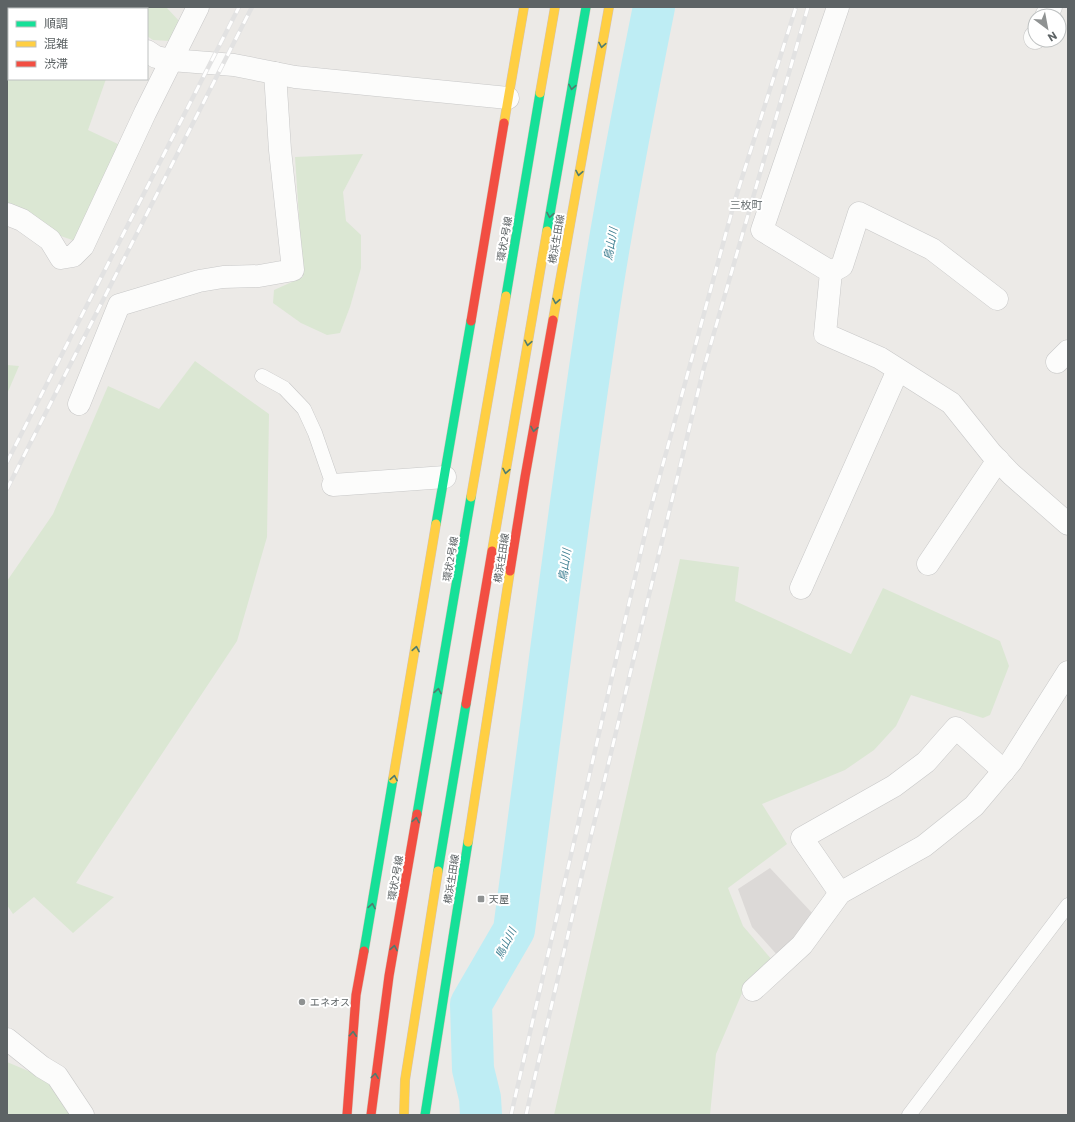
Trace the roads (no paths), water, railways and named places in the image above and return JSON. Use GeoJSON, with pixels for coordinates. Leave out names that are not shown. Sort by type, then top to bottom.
{"type":"FeatureCollection","features":[{"type":"Feature","properties":{"kind":"main road"},"geometry":{"type":"LineString","coordinates":[[347,1115],[356,995],[524,7]]}},
{"type":"Feature","properties":{"kind":"main road","name":"環状2号線"},"geometry":{"type":"LineString","coordinates":[[371,1115],[388,976],[421,796],[555,7]]}},
{"type":"Feature","properties":{"kind":"main road"},"geometry":{"type":"LineString","coordinates":[[404,1115],[405,1080],[459,745],[586,7]]}},
{"type":"Feature","properties":{"kind":"main road","name":"横浜生田線"},"geometry":{"type":"LineString","coordinates":[[425,1115],[525,477],[609,7]]}},
{"type":"Feature","properties":{"kind":"street"},"geometry":{"type":"LineString","coordinates":[[7,214],[22,220],[50,240],[61,258],[73,256],[83,246],[171,60],[198,7]]}},
{"type":"Feature","properties":{"kind":"street"},"geometry":{"type":"LineString","coordinates":[[831,272],[762,230],[838,7]]}},
{"type":"Feature","properties":{"kind":"street"},"geometry":{"type":"LineString","coordinates":[[148,52],[156,56],[171,60],[234,65],[295,77],[508,98]]}},
{"type":"Feature","properties":{"kind":"street"},"geometry":{"type":"LineString","coordinates":[[79,404],[119,305],[199,281],[223,277],[259,276],[293,270],[280,150],[275,73]]}},
{"type":"Feature","properties":{"kind":"street"},"geometry":{"type":"LineString","coordinates":[[831,272],[842,266],[859,213],[932,249],[997,298]]}},
{"type":"Feature","properties":{"kind":"street"},"geometry":{"type":"LineString","coordinates":[[831,272],[825,334],[880,358],[951,403],[1011,474],[1068,524]]}},
{"type":"Feature","properties":{"kind":"street"},"geometry":{"type":"LineString","coordinates":[[801,588],[898,370]]}},
{"type":"Feature","properties":{"kind":"street"},"geometry":{"type":"LineString","coordinates":[[928,564],[998,460]]}},
{"type":"Feature","properties":{"kind":"street"},"geometry":{"type":"LineString","coordinates":[[333,485],[445,477]]}},
{"type":"Feature","properties":{"kind":"street"},"geometry":{"type":"LineString","coordinates":[[753,990],[802,945],[840,893],[924,846],[974,806],[1012,762],[1068,672]]}},
{"type":"Feature","properties":{"kind":"street"},"geometry":{"type":"LineString","coordinates":[[840,893],[802,838],[894,786],[926,762],[956,728],[1004,771]]}},
{"type":"Feature","properties":{"kind":"street"},"geometry":{"type":"LineString","coordinates":[[7,1039],[42,1067],[57,1076],[83,1115]]}},
{"type":"Feature","properties":{"kind":"lane"},"geometry":{"type":"LineString","coordinates":[[262,376],[284,388],[304,409],[315,433],[333,485]]}},
{"type":"Feature","properties":{"kind":"lane"},"geometry":{"type":"LineString","coordinates":[[909,1115],[1068,905]]}},
{"type":"Feature","properties":{"kind":"waterway","name":"鳥山川"},"geometry":{"type":"LineString","coordinates":[[481,1115],[480,1098],[473,1069],[471,1004],[514,930],[567,529],[602,288],[626,148],[654,7]]}},
{"type":"Feature","properties":{"kind":"railway"},"geometry":{"type":"LineString","coordinates":[[7,462],[239,7]]}},
{"type":"Feature","properties":{"kind":"railway"},"geometry":{"type":"LineString","coordinates":[[7,489],[252,7]]}},
{"type":"Feature","properties":{"kind":"railway"},"geometry":{"type":"LineString","coordinates":[[511,1115],[651,508],[735,200],[796,7]]}},
{"type":"Feature","properties":{"kind":"railway"},"geometry":{"type":"LineString","coordinates":[[526,1115],[591,836],[703,371],[808,7]]}},
{"type":"Feature","properties":{"kind":"place","name":"天屋"},"geometry":{"type":"Point","coordinates":[481,899]}},
{"type":"Feature","properties":{"kind":"place","name":"エネオス"},"geometry":{"type":"Point","coordinates":[302,1002]}},
{"type":"Feature","properties":{"kind":"district","name":"三枚町"},"geometry":{"type":"Point","coordinates":[746,204]}}]}
